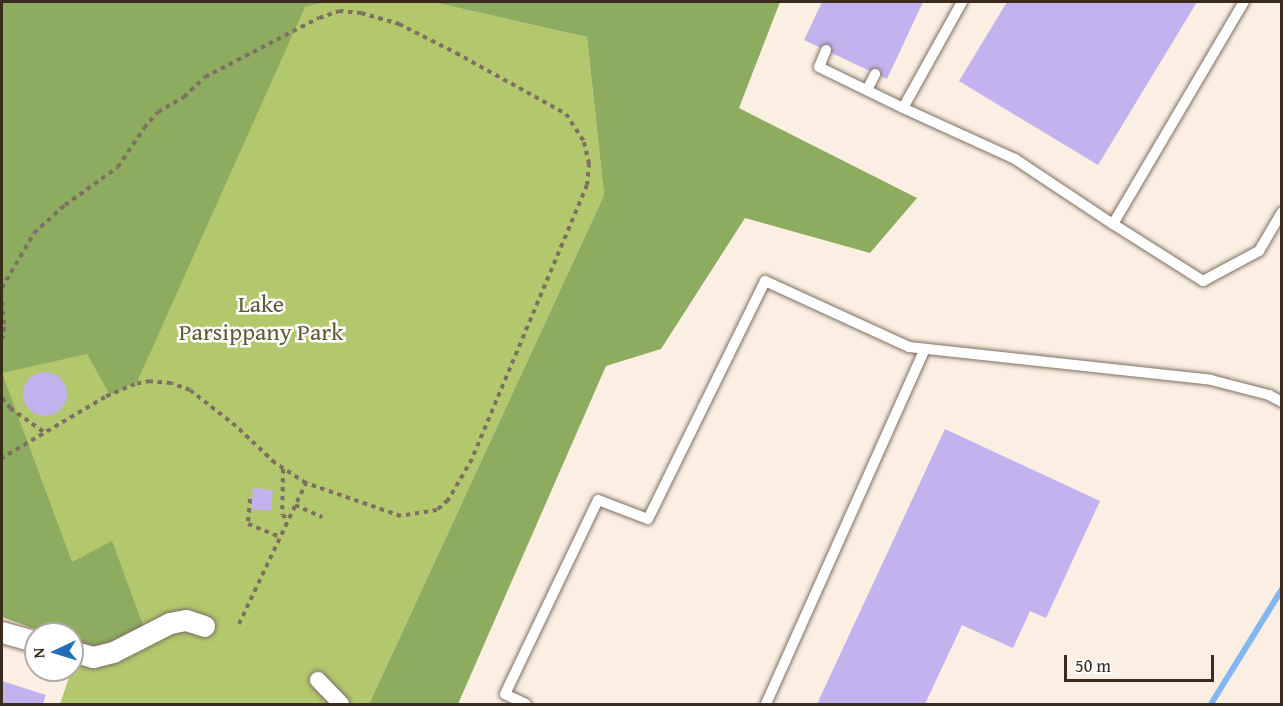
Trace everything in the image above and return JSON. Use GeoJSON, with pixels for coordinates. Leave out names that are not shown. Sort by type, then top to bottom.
{"type":"FeatureCollection","features":[{"type":"Feature","properties":{"kind":"street"},"geometry":{"type":"LineString","coordinates":[[84,654],[93,657],[113,652],[170,623],[186,620],[204,626]]}},
{"type":"Feature","properties":{"kind":"street"},"geometry":{"type":"LineString","coordinates":[[2,632],[24,638]]}},
{"type":"Feature","properties":{"kind":"street"},"geometry":{"type":"LineString","coordinates":[[318,680],[342,705]]}},
{"type":"Feature","properties":{"kind":"lane"},"geometry":{"type":"LineString","coordinates":[[903,108],[962,2]]}},
{"type":"Feature","properties":{"kind":"lane"},"geometry":{"type":"LineString","coordinates":[[1113,224],[1244,2]]}},
{"type":"Feature","properties":{"kind":"lane"},"geometry":{"type":"LineString","coordinates":[[826,50],[819,67],[1016,159],[1203,281],[1259,252],[1281,212]]}},
{"type":"Feature","properties":{"kind":"lane"},"geometry":{"type":"LineString","coordinates":[[867,90],[875,74]]}},
{"type":"Feature","properties":{"kind":"lane"},"geometry":{"type":"LineString","coordinates":[[526,705],[505,694],[598,500],[648,519],[765,282],[909,347],[1211,380],[1269,394],[1281,402]]}},
{"type":"Feature","properties":{"kind":"lane"},"geometry":{"type":"LineString","coordinates":[[766,705],[925,349]]}},
{"type":"Feature","properties":{"kind":"path"},"geometry":{"type":"LineString","coordinates":[[2,288],[34,233],[65,205],[118,167],[144,128],[158,112],[184,97],[205,77],[319,18],[339,11],[361,13],[399,24],[566,114],[584,142],[589,163],[587,185],[472,459],[448,500],[437,510],[426,514],[401,516],[306,483],[283,468],[190,390],[171,383],[150,381],[135,384],[105,397],[2,458]]}},
{"type":"Feature","properties":{"kind":"path"},"geometry":{"type":"LineString","coordinates":[[2,302],[4,327],[2,339]]}},
{"type":"Feature","properties":{"kind":"path"},"geometry":{"type":"LineString","coordinates":[[2,398],[9,408],[45,433]]}},
{"type":"Feature","properties":{"kind":"path"},"geometry":{"type":"LineString","coordinates":[[283,468],[282,515],[289,519]]}},
{"type":"Feature","properties":{"kind":"path"},"geometry":{"type":"LineString","coordinates":[[239,624],[306,483]]}},
{"type":"Feature","properties":{"kind":"path"},"geometry":{"type":"LineString","coordinates":[[250,499],[249,524],[280,537]]}},
{"type":"Feature","properties":{"kind":"path"},"geometry":{"type":"LineString","coordinates":[[295,505],[322,517]]}},
{"type":"Feature","properties":{"kind":"green space"},"geometry":{"type":"Polygon","coordinates":[[[2,2],[328,2],[305,7],[137,382],[110,395],[87,354],[2,373],[2,2]]]}},
{"type":"Feature","properties":{"kind":"green space","name":"Lake Parsippany Park"},"geometry":{"type":"Polygon","coordinates":[[[328,2],[432,2],[587,37],[604,195],[369,704],[60,704],[67,682],[84,682],[84,622],[31,622],[2,614],[2,240],[305,7],[328,2]]]}},
{"type":"Feature","properties":{"kind":"green space"},"geometry":{"type":"Polygon","coordinates":[[[432,2],[780,2],[739,108],[917,198],[870,253],[745,218],[661,349],[606,366],[458,704],[369,704],[604,195],[587,37],[432,2]]]}},
{"type":"Feature","properties":{"kind":"green space"},"geometry":{"type":"Polygon","coordinates":[[[2,373],[72,562],[112,541],[147,636],[107,655],[84,647],[84,622],[24,622],[24,625],[2,617],[2,373]]]}},
{"type":"Feature","properties":{"kind":"building"},"geometry":{"type":"Polygon","coordinates":[[[822,2],[923,2],[887,79],[804,40],[822,2]]]}},
{"type":"Feature","properties":{"kind":"building"},"geometry":{"type":"Polygon","coordinates":[[[1007,2],[1197,2],[1098,165],[959,81],[1007,2]]]}},
{"type":"Feature","properties":{"kind":"building"},"geometry":{"type":"Polygon","coordinates":[[[45,372],[60,379],[67,394],[60,409],[45,416],[30,409],[23,394],[30,379],[45,372]]]}},
{"type":"Feature","properties":{"kind":"building"},"geometry":{"type":"Polygon","coordinates":[[[945,429],[1100,501],[1046,618],[1030,611],[1013,648],[962,625],[925,704],[817,704],[945,429]]]}},
{"type":"Feature","properties":{"kind":"building"},"geometry":{"type":"Polygon","coordinates":[[[253,488],[273,490],[271,511],[251,509],[253,488]]]}},
{"type":"Feature","properties":{"kind":"building"},"geometry":{"type":"Polygon","coordinates":[[[2,681],[46,695],[43,704],[2,704],[2,681]]]}},
{"type":"Feature","properties":{"kind":"waterway"},"geometry":{"type":"LineString","coordinates":[[1211,704],[1282,589]]}}]}
